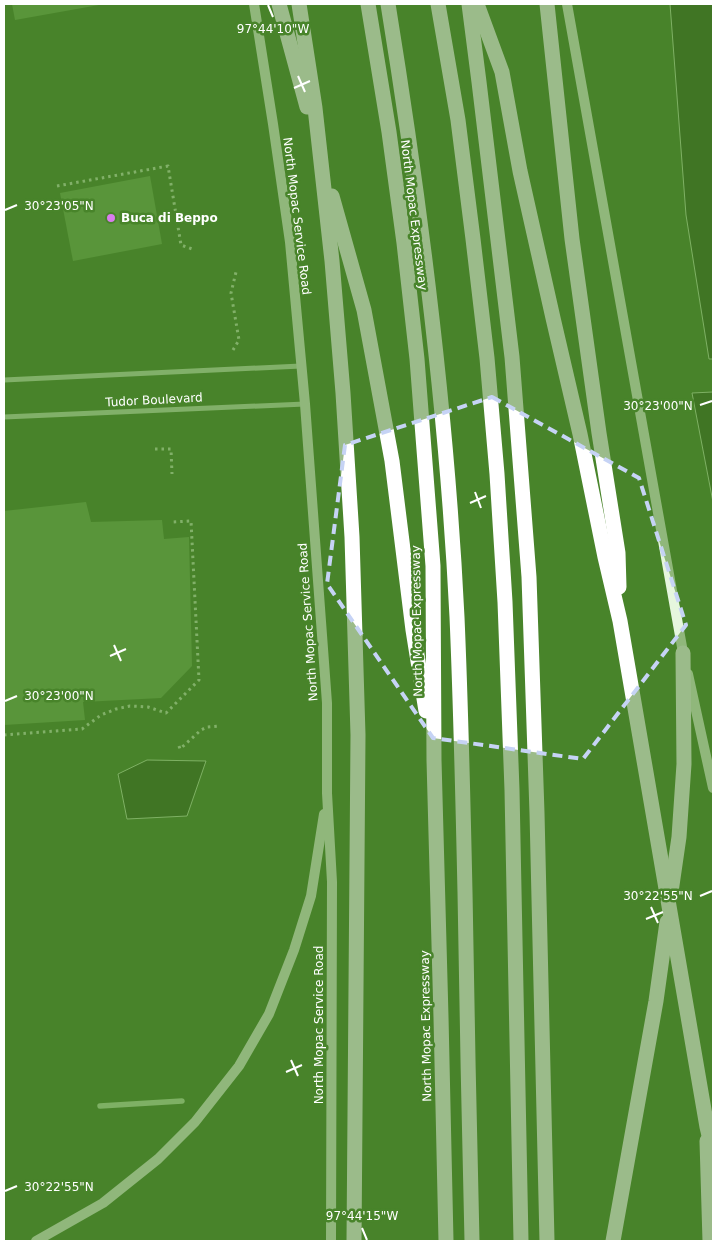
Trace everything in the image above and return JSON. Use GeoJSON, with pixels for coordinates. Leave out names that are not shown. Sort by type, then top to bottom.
{"type":"FeatureCollection","features":[{"type":"Feature","properties":{"kind":"highway"},"geometry":{"type":"LineString","coordinates":[[279,4],[364,310],[392,462],[413,630],[434,760]]}},
{"type":"Feature","properties":{"kind":"highway"},"geometry":{"type":"LineString","coordinates":[[299,4],[315,108],[332,261],[352,538],[358,735],[354,1241]]}},
{"type":"Feature","properties":{"kind":"highway","name":"North Mopac Expressway"},"geometry":{"type":"LineString","coordinates":[[368,4],[404,243],[418,369],[433,566],[434,760],[442,1017],[446,1241]]}},
{"type":"Feature","properties":{"kind":"highway"},"geometry":{"type":"LineString","coordinates":[[388,4],[407,118],[422,227],[436,353],[457,617],[472,1241]]}},
{"type":"Feature","properties":{"kind":"highway"},"geometry":{"type":"LineString","coordinates":[[438,4],[458,120],[473,239],[487,358],[497,474],[505,602],[512,790],[521,1241]]}},
{"type":"Feature","properties":{"kind":"highway"},"geometry":{"type":"LineString","coordinates":[[469,4],[512,357],[529,577],[537,803],[547,1241]]}},
{"type":"Feature","properties":{"kind":"highway"},"geometry":{"type":"LineString","coordinates":[[477,4],[502,72],[520,172],[580,434],[620,621],[707,1127],[713,1152]]}},
{"type":"Feature","properties":{"kind":"highway"},"geometry":{"type":"LineString","coordinates":[[547,4],[572,239],[618,553],[620,621]]}},
{"type":"Feature","properties":{"kind":"highway"},"geometry":{"type":"LineString","coordinates":[[613,1241],[656,1001],[679,837],[684,764],[683,653]]}},
{"type":"Feature","properties":{"kind":"highway"},"geometry":{"type":"LineString","coordinates":[[707,1127],[710,1241]]}},
{"type":"Feature","properties":{"kind":"main road","name":"North Mopac Service Road"},"geometry":{"type":"LineString","coordinates":[[254,4],[290,242],[305,404],[327,703],[327,793],[332,882],[331,1241]]}},
{"type":"Feature","properties":{"kind":"main road"},"geometry":{"type":"LineString","coordinates":[[567,4],[683,653],[713,788]]}},
{"type":"Feature","properties":{"kind":"main road"},"geometry":{"type":"LineString","coordinates":[[36,1241],[103,1203],[158,1159],[195,1122],[239,1066],[269,1014],[294,950],[311,896],[327,793]]}},
{"type":"Feature","properties":{"kind":"street"},"geometry":{"type":"LineString","coordinates":[[4,380],[301,366]]}},
{"type":"Feature","properties":{"kind":"street","name":"Tudor Boulevard"},"geometry":{"type":"LineString","coordinates":[[4,417],[305,404]]}},
{"type":"Feature","properties":{"kind":"path"},"geometry":{"type":"LineString","coordinates":[[57,186],[168,166],[181,245],[195,250]]}},
{"type":"Feature","properties":{"kind":"path"},"geometry":{"type":"LineString","coordinates":[[233,350],[239,340],[231,293],[236,272]]}},
{"type":"Feature","properties":{"kind":"path"},"geometry":{"type":"LineString","coordinates":[[154,450],[171,449],[172,474]]}},
{"type":"Feature","properties":{"kind":"path"},"geometry":{"type":"LineString","coordinates":[[4,735],[82,729],[101,716],[116,709],[130,706],[148,707],[166,713],[199,680],[191,522],[173,522]]}},
{"type":"Feature","properties":{"kind":"path"},"geometry":{"type":"LineString","coordinates":[[179,746],[180,749],[207,727],[219,726]]}},
{"type":"Feature","properties":{"kind":"highlighted area"},"geometry":{"type":"Polygon","coordinates":[[[492,397],[639,478],[686,625],[583,759],[433,738],[327,584],[345,445],[492,397]]]}},
{"type":"Feature","properties":{"kind":"shaded area"},"geometry":{"type":"Polygon","coordinates":[[[670,4],[713,4],[713,359],[709,359],[686,215],[670,4]]]}},
{"type":"Feature","properties":{"kind":"shaded area"},"geometry":{"type":"Polygon","coordinates":[[[713,392],[713,502],[692,393],[713,392]]]}},
{"type":"Feature","properties":{"kind":"shaded area"},"geometry":{"type":"Polygon","coordinates":[[[147,760],[206,761],[187,816],[127,819],[118,774],[147,760]]]}},
{"type":"Feature","properties":{"kind":"building"},"geometry":{"type":"Polygon","coordinates":[[[12,4],[99,4],[99,5],[15,20],[12,4]]]}},
{"type":"Feature","properties":{"kind":"building","name":"Buca di Beppo"},"geometry":{"type":"Polygon","coordinates":[[[150,176],[162,244],[73,261],[60,193],[150,176]]]}},
{"type":"Feature","properties":{"kind":"building"},"geometry":{"type":"Polygon","coordinates":[[[86,502],[91,522],[162,520],[164,539],[189,537],[192,666],[161,698],[83,702],[85,720],[4,725],[4,511],[86,502]]]}},
{"type":"Feature","properties":{"kind":"waterway"},"geometry":{"type":"LineString","coordinates":[[100,1106],[182,1101]]}},
{"type":"Feature","properties":{"kind":"place","name":"Buca di Beppo"},"geometry":{"type":"Point","coordinates":[111,218]}}]}
